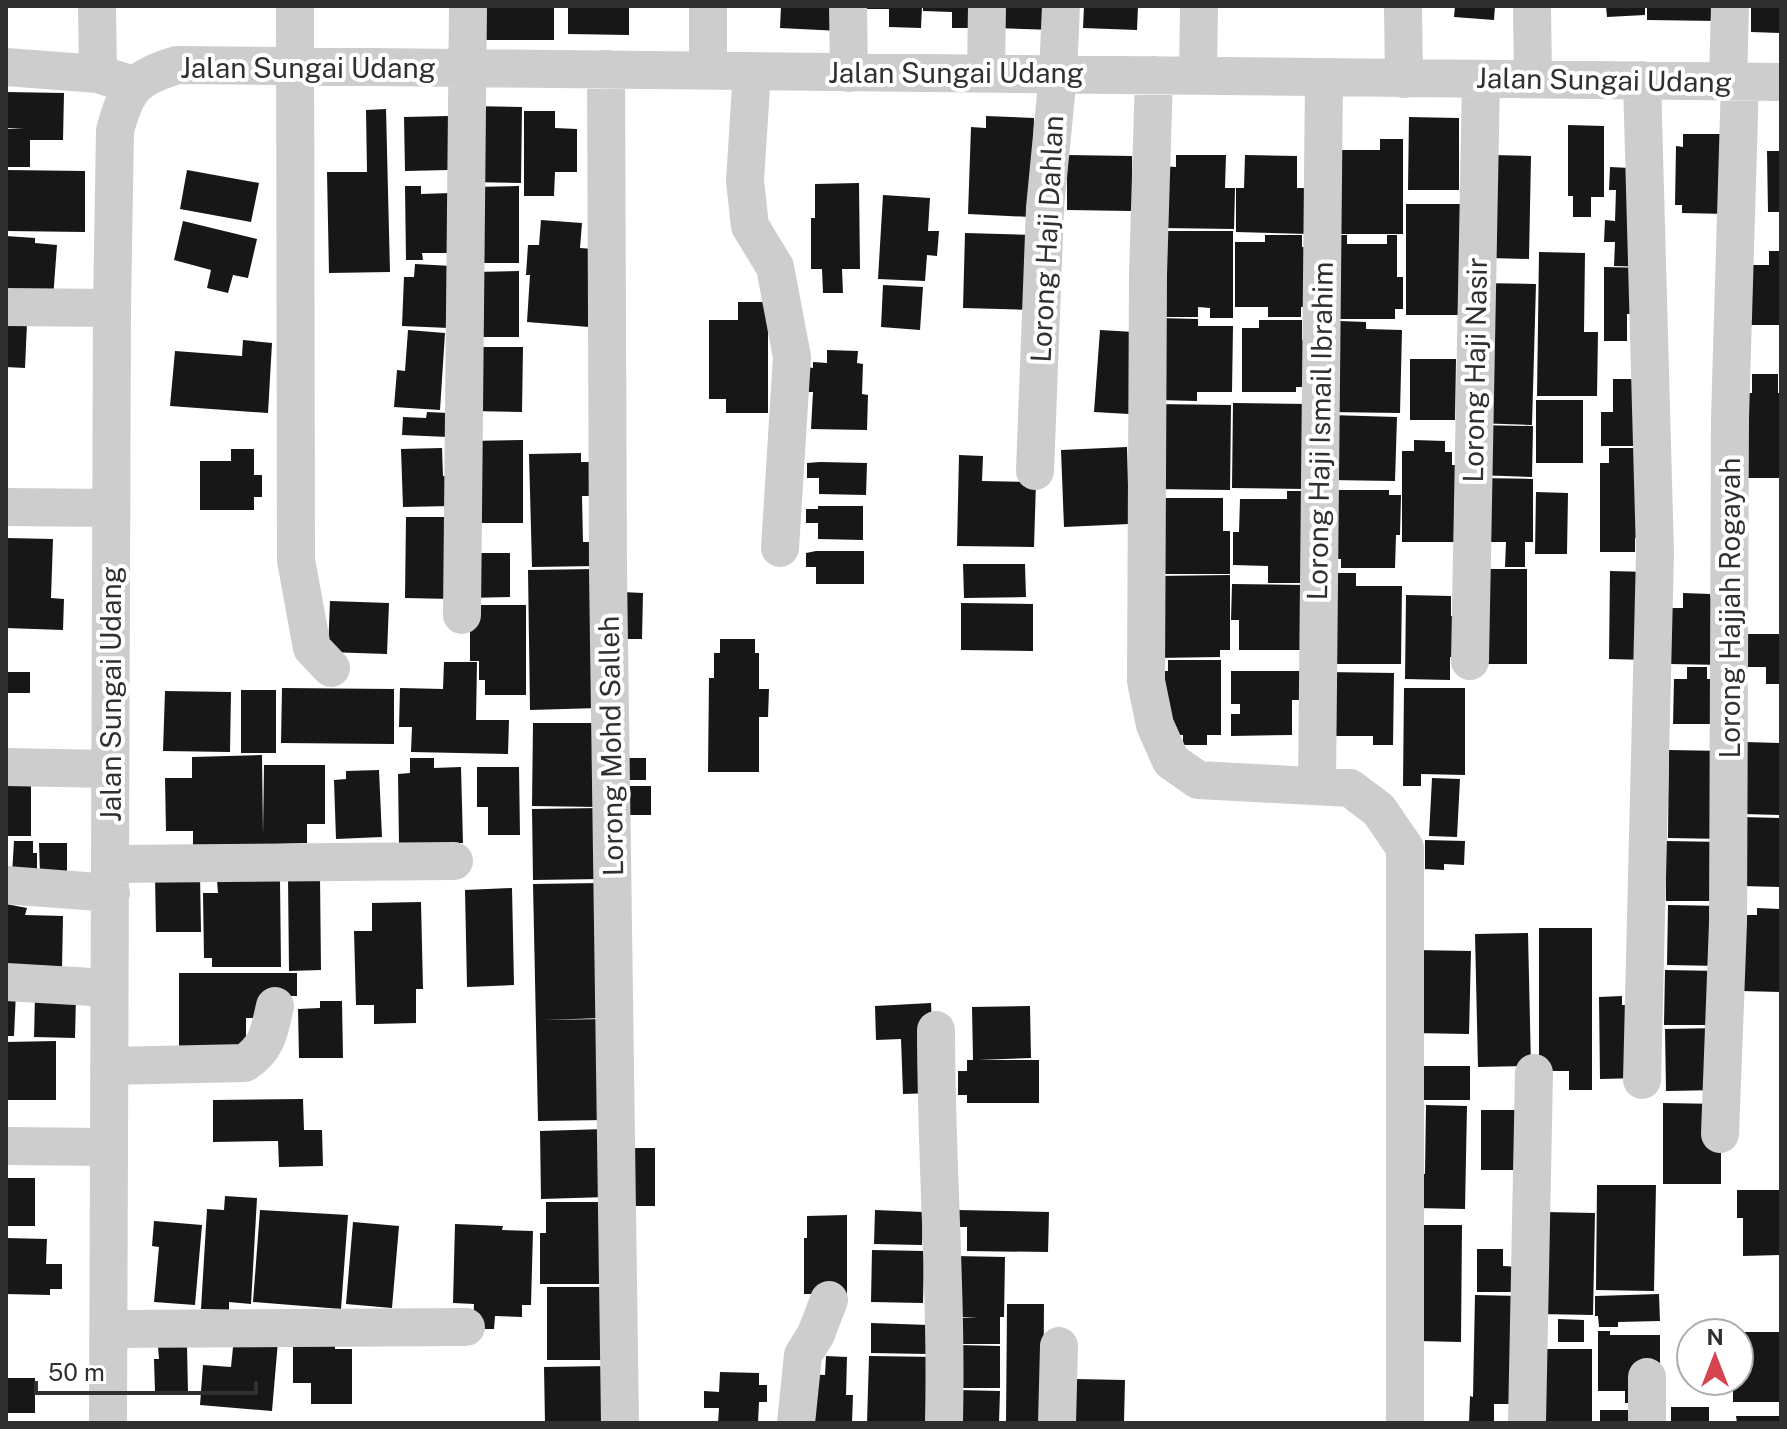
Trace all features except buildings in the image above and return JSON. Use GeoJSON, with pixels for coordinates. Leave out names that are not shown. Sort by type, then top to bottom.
{"type":"FeatureCollection","features":[{"type":"Feature","properties":{"kind":"street"},"geometry":{"type":"LineString","coordinates":[[6,67],[116,79],[97,6]]}},
{"type":"Feature","properties":{"kind":"street"},"geometry":{"type":"LineString","coordinates":[[295,6],[296,560],[312,648],[331,668]]}},
{"type":"Feature","properties":{"kind":"street"},"geometry":{"type":"LineString","coordinates":[[462,615],[468,6]]}},
{"type":"Feature","properties":{"kind":"street"},"geometry":{"type":"LineString","coordinates":[[708,6],[708,69]]}},
{"type":"Feature","properties":{"kind":"street"},"geometry":{"type":"LineString","coordinates":[[848,6],[849,73]]}},
{"type":"Feature","properties":{"kind":"street"},"geometry":{"type":"LineString","coordinates":[[986,73],[987,6]]}},
{"type":"Feature","properties":{"kind":"street","name":"Lorong Haji Dahlan"},"geometry":{"type":"LineString","coordinates":[[1035,471],[1045,208],[1061,6]]}},
{"type":"Feature","properties":{"kind":"street"},"geometry":{"type":"LineString","coordinates":[[1198,75],[1199,6]]}},
{"type":"Feature","properties":{"kind":"street"},"geometry":{"type":"LineString","coordinates":[[1403,6],[1404,79]]}},
{"type":"Feature","properties":{"kind":"street"},"geometry":{"type":"LineString","coordinates":[[1532,6],[1533,79]]}},
{"type":"Feature","properties":{"kind":"street","name":"Lorong Hajjah Rogayah"},"geometry":{"type":"LineString","coordinates":[[1720,1134],[1728,923],[1734,81],[1730,6]]}},
{"type":"Feature","properties":{"kind":"street","name":"Jalan Sungai Udang"},"geometry":{"type":"LineString","coordinates":[[108,1423],[112,308],[115,131],[122,104],[116,79],[177,65],[1781,82]]}},
{"type":"Feature","properties":{"kind":"street","name":"Lorong Mohd Salleh"},"geometry":{"type":"LineString","coordinates":[[606,69],[608,556],[620,1423]]}},
{"type":"Feature","properties":{"kind":"street"},"geometry":{"type":"LineString","coordinates":[[752,71],[745,181],[750,226],[775,267],[792,357],[780,548]]}},
{"type":"Feature","properties":{"kind":"street"},"geometry":{"type":"LineString","coordinates":[[1154,75],[1148,275],[1146,681],[1155,725],[1171,761],[1198,780],[1350,788],[1379,810],[1405,848],[1405,1423]]}},
{"type":"Feature","properties":{"kind":"street","name":"Lorong Haji Ismail Ibrahim"},"geometry":{"type":"LineString","coordinates":[[1317,785],[1324,77]]}},
{"type":"Feature","properties":{"kind":"street","name":"Lorong Haji Nasir"},"geometry":{"type":"LineString","coordinates":[[1470,661],[1481,79]]}},
{"type":"Feature","properties":{"kind":"street"},"geometry":{"type":"LineString","coordinates":[[1642,80],[1655,554],[1645,846],[1642,1080]]}},
{"type":"Feature","properties":{"kind":"street"},"geometry":{"type":"LineString","coordinates":[[6,307],[112,308]]}},
{"type":"Feature","properties":{"kind":"street"},"geometry":{"type":"LineString","coordinates":[[6,507],[111,508]]}},
{"type":"Feature","properties":{"kind":"street"},"geometry":{"type":"LineString","coordinates":[[6,767],[110,769]]}},
{"type":"Feature","properties":{"kind":"street"},"geometry":{"type":"LineString","coordinates":[[6,885],[454,861]]}},
{"type":"Feature","properties":{"kind":"street"},"geometry":{"type":"LineString","coordinates":[[6,982],[109,988]]}},
{"type":"Feature","properties":{"kind":"street"},"geometry":{"type":"LineString","coordinates":[[109,1066],[245,1063],[260,1053],[269,1034],[275,1006]]}},
{"type":"Feature","properties":{"kind":"street"},"geometry":{"type":"LineString","coordinates":[[936,1030],[936,1113],[946,1348],[944,1423]]}},
{"type":"Feature","properties":{"kind":"street"},"geometry":{"type":"LineString","coordinates":[[1527,1423],[1534,1073]]}},
{"type":"Feature","properties":{"kind":"street"},"geometry":{"type":"LineString","coordinates":[[6,1146],[109,1147]]}},
{"type":"Feature","properties":{"kind":"street"},"geometry":{"type":"LineString","coordinates":[[796,1423],[803,1355],[816,1334],[829,1300]]}},
{"type":"Feature","properties":{"kind":"street"},"geometry":{"type":"LineString","coordinates":[[110,1329],[466,1327]]}},
{"type":"Feature","properties":{"kind":"street"},"geometry":{"type":"LineString","coordinates":[[1057,1423],[1059,1346]]}},
{"type":"Feature","properties":{"kind":"street"},"geometry":{"type":"LineString","coordinates":[[1647,1377],[1647,1423]]}}]}
